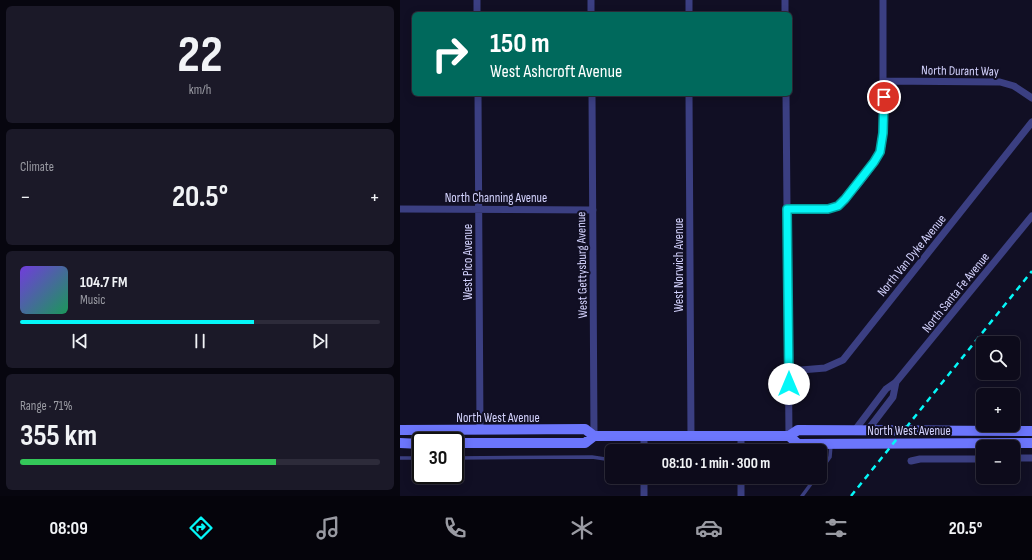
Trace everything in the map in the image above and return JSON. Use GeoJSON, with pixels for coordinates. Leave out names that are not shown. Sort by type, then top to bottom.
{"type":"FeatureCollection","features":[{"type":"Feature","properties":{"kind":"main road","name":"North West Avenue"},"geometry":{"type":"LineString","coordinates":[[400,430],[585,429],[594,436],[644,437],[789,436],[798,430],[1032,431]]}},
{"type":"Feature","properties":{"kind":"main road"},"geometry":{"type":"LineString","coordinates":[[831,444],[838,437],[862,435],[867,431]]}},
{"type":"Feature","properties":{"kind":"main road","name":"North West Avenue"},"geometry":{"type":"LineString","coordinates":[[464,443],[585,443],[594,436]]}},
{"type":"Feature","properties":{"kind":"main road","name":"North West Avenue"},"geometry":{"type":"LineString","coordinates":[[789,436],[798,444],[1032,443]]}},
{"type":"Feature","properties":{"kind":"main road"},"geometry":{"type":"LineString","coordinates":[[400,444],[412,444]]}},
{"type":"Feature","properties":{"kind":"street"},"geometry":{"type":"LineString","coordinates":[[477,0],[477,12]]}},
{"type":"Feature","properties":{"kind":"street"},"geometry":{"type":"LineString","coordinates":[[591,0],[591,12]]}},
{"type":"Feature","properties":{"kind":"street"},"geometry":{"type":"LineString","coordinates":[[689,0],[689,12]]}},
{"type":"Feature","properties":{"kind":"street"},"geometry":{"type":"LineString","coordinates":[[785,0],[785,12]]}},
{"type":"Feature","properties":{"kind":"street"},"geometry":{"type":"LineString","coordinates":[[787,209],[824,210],[838,206],[874,162],[880,152],[883,137],[883,0]]}},
{"type":"Feature","properties":{"kind":"street","name":"North Durant Way"},"geometry":{"type":"LineString","coordinates":[[884,81],[1000,82],[1014,86],[1032,98]]}},
{"type":"Feature","properties":{"kind":"street","name":"West Pico Avenue"},"geometry":{"type":"LineString","coordinates":[[478,96],[480,430]]}},
{"type":"Feature","properties":{"kind":"street","name":"West Gettysburg Avenue"},"geometry":{"type":"LineString","coordinates":[[592,96],[594,436]]}},
{"type":"Feature","properties":{"kind":"street","name":"West Norwich Avenue"},"geometry":{"type":"LineString","coordinates":[[689,96],[691,437]]}},
{"type":"Feature","properties":{"kind":"street"},"geometry":{"type":"LineString","coordinates":[[786,96],[789,436]]}},
{"type":"Feature","properties":{"kind":"street","name":"North Van Dyke Avenue"},"geometry":{"type":"LineString","coordinates":[[789,371],[825,368],[843,360],[1032,122]]}},
{"type":"Feature","properties":{"kind":"street","name":"North Channing Avenue"},"geometry":{"type":"LineString","coordinates":[[400,209],[593,210]]}},
{"type":"Feature","properties":{"kind":"street","name":"North Santa Fe Avenue"},"geometry":{"type":"LineString","coordinates":[[855,430],[886,389],[896,382],[1032,216]]}},
{"type":"Feature","properties":{"kind":"street","name":"North Santa Fe Avenue"},"geometry":{"type":"LineString","coordinates":[[867,431],[893,397],[896,382]]}},
{"type":"Feature","properties":{"kind":"street"},"geometry":{"type":"LineString","coordinates":[[741,436],[741,444]]}},
{"type":"Feature","properties":{"kind":"street"},"geometry":{"type":"LineString","coordinates":[[644,437],[644,444]]}},
{"type":"Feature","properties":{"kind":"street"},"geometry":{"type":"LineString","coordinates":[[1020,458],[1032,458]]}},
{"type":"Feature","properties":{"kind":"street"},"geometry":{"type":"LineString","coordinates":[[911,461],[920,459],[976,459]]}},
{"type":"Feature","properties":{"kind":"street"},"geometry":{"type":"LineString","coordinates":[[644,484],[644,496]]}},
{"type":"Feature","properties":{"kind":"street"},"geometry":{"type":"LineString","coordinates":[[741,484],[741,496]]}},
{"type":"Feature","properties":{"kind":"lane"},"geometry":{"type":"LineString","coordinates":[[827,461],[830,457],[831,444]]}},
{"type":"Feature","properties":{"kind":"lane"},"geometry":{"type":"LineString","coordinates":[[464,458],[592,457],[605,459]]}},
{"type":"Feature","properties":{"kind":"lane"},"geometry":{"type":"LineString","coordinates":[[400,458],[412,458]]}},
{"type":"Feature","properties":{"kind":"lane"},"geometry":{"type":"LineString","coordinates":[[802,496],[811,484]]}},
{"type":"Feature","properties":{"kind":"railway"},"geometry":{"type":"LineString","coordinates":[[851,496],[1032,271]]}},
{"type":"Feature","properties":{"kind":"route"},"geometry":{"type":"LineString","coordinates":[[789,384],[787,209],[824,210],[838,206],[843,202],[880,152],[883,133],[884,97]]}}]}
